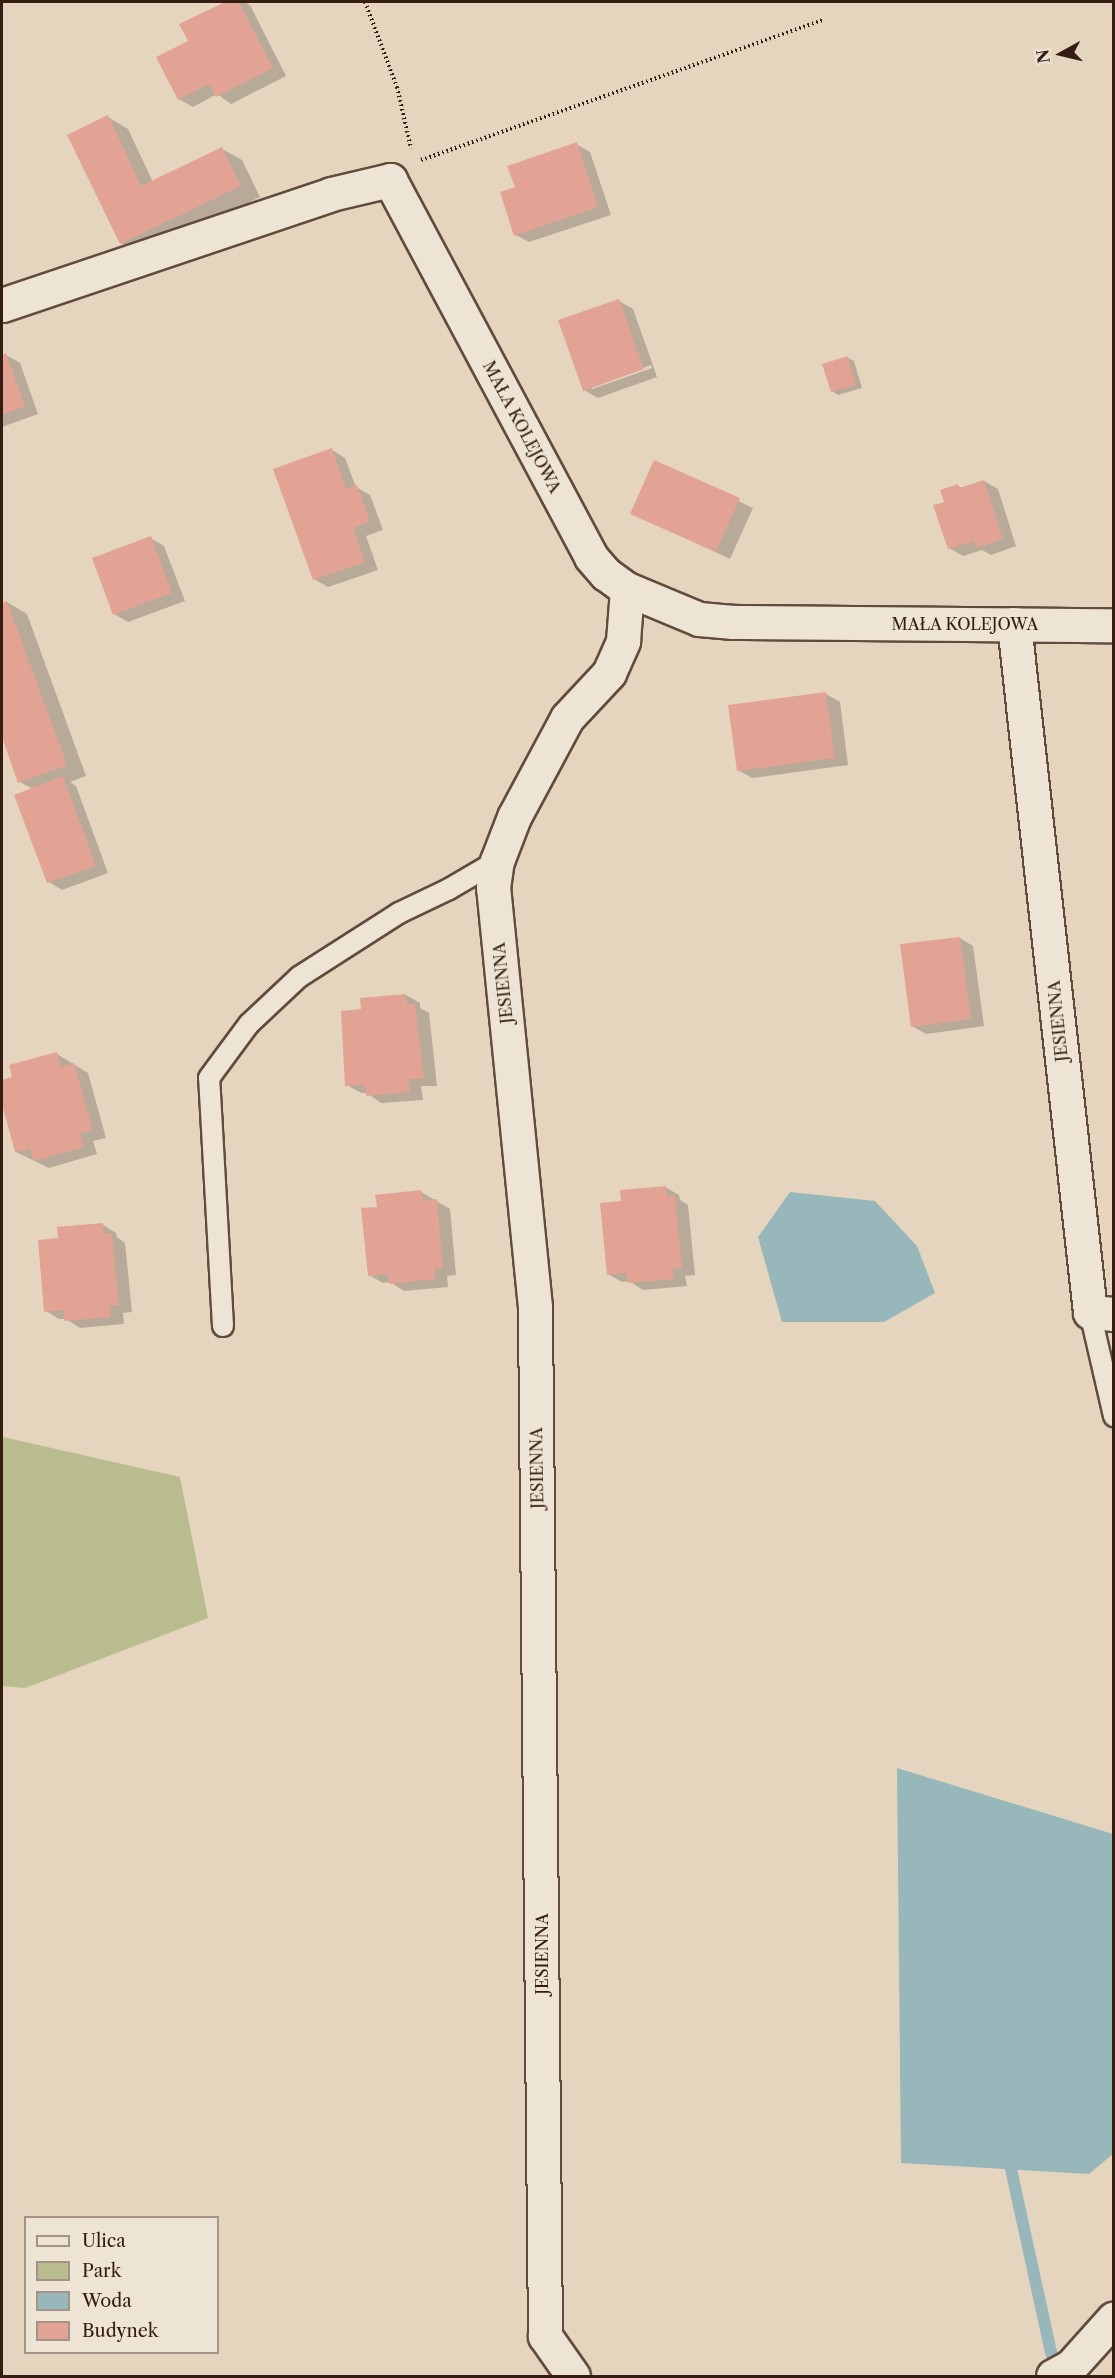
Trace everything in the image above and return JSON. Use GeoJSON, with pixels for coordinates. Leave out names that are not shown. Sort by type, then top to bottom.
{"type":"FeatureCollection","features":[{"type":"Feature","properties":{"kind":"street"},"geometry":{"type":"LineString","coordinates":[[2,305],[402,171]]}},
{"type":"Feature","properties":{"kind":"street","name":"MAŁA KOLEJOWA"},"geometry":{"type":"LineString","coordinates":[[402,171],[591,557],[606,574],[627,589],[699,619],[733,622],[1113,625]]}},
{"type":"Feature","properties":{"kind":"street","name":"JESIENNA"},"geometry":{"type":"LineString","coordinates":[[573,2376],[545,2336],[535,1307],[493,888],[497,861],[514,817],[567,718],[609,673],[623,641],[627,589]]}},
{"type":"Feature","properties":{"kind":"street","name":"JESIENNA"},"geometry":{"type":"LineString","coordinates":[[1014,624],[1102,1313]]}},
{"type":"Feature","properties":{"kind":"street"},"geometry":{"type":"LineString","coordinates":[[1053,2376],[1071,2366],[1113,2318]]}},
{"type":"Feature","properties":{"kind":"lane"},"geometry":{"type":"LineString","coordinates":[[223,1326],[209,1078],[249,1024],[299,977],[399,913],[497,861]]}},
{"type":"Feature","properties":{"kind":"lane","name":"JESIENNA"},"geometry":{"type":"LineString","coordinates":[[1102,1313],[1113,1416]]}},
{"type":"Feature","properties":{"kind":"path"},"geometry":{"type":"LineString","coordinates":[[365,2],[397,87],[402,171],[822,20]]}},
{"type":"Feature","properties":{"kind":"green space"},"geometry":{"type":"Polygon","coordinates":[[[2,1430],[3,1437],[180,1477],[208,1618],[25,1688],[2,1686],[2,1430]]]}},
{"type":"Feature","properties":{"kind":"water"},"geometry":{"type":"Polygon","coordinates":[[[790,1192],[875,1201],[917,1246],[935,1293],[884,1322],[782,1322],[758,1237],[790,1192]]]}},
{"type":"Feature","properties":{"kind":"water"},"geometry":{"type":"Polygon","coordinates":[[[897,1768],[1113,1834],[1113,2154],[1089,2174],[901,2163],[897,1768]]]}},
{"type":"Feature","properties":{"kind":"building"},"geometry":{"type":"Polygon","coordinates":[[[225,2],[239,2],[273,68],[216,97],[209,84],[178,100],[156,57],[188,41],[179,24],[225,2]]]}},
{"type":"Feature","properties":{"kind":"building"},"geometry":{"type":"Polygon","coordinates":[[[108,115],[141,186],[222,147],[241,186],[120,244],[67,135],[108,115]]]}},
{"type":"Feature","properties":{"kind":"building"},"geometry":{"type":"Polygon","coordinates":[[[577,142],[598,207],[514,236],[500,192],[515,187],[507,166],[577,142]]]}},
{"type":"Feature","properties":{"kind":"building"},"geometry":{"type":"Polygon","coordinates":[[[619,299],[644,369],[583,391],[558,320],[619,299]]]}},
{"type":"Feature","properties":{"kind":"building"},"geometry":{"type":"Polygon","coordinates":[[[6,353],[25,406],[2,415],[2,355],[6,353]]]}},
{"type":"Feature","properties":{"kind":"building"},"geometry":{"type":"Polygon","coordinates":[[[848,356],[856,385],[831,392],[822,364],[848,356]]]}},
{"type":"Feature","properties":{"kind":"building"},"geometry":{"type":"Polygon","coordinates":[[[332,448],[346,489],[357,485],[370,522],[353,528],[365,562],[313,580],[273,469],[332,448]]]}},
{"type":"Feature","properties":{"kind":"building"},"geometry":{"type":"Polygon","coordinates":[[[654,460],[740,498],[716,552],[630,514],[654,460]]]}},
{"type":"Feature","properties":{"kind":"building"},"geometry":{"type":"Polygon","coordinates":[[[984,480],[1003,539],[976,548],[973,541],[948,549],[933,505],[944,502],[940,490],[958,484],[959,488],[984,480]]]}},
{"type":"Feature","properties":{"kind":"building"},"geometry":{"type":"Polygon","coordinates":[[[151,536],[172,593],[113,615],[92,558],[151,536]]]}},
{"type":"Feature","properties":{"kind":"building"},"geometry":{"type":"Polygon","coordinates":[[[7,601],[67,765],[18,783],[2,737],[2,603],[7,601]]]}},
{"type":"Feature","properties":{"kind":"building"},"geometry":{"type":"Polygon","coordinates":[[[826,692],[835,758],[737,771],[728,705],[826,692]]]}},
{"type":"Feature","properties":{"kind":"building"},"geometry":{"type":"Polygon","coordinates":[[[63,776],[96,866],[47,883],[14,795],[63,776]]]}},
{"type":"Feature","properties":{"kind":"building"},"geometry":{"type":"Polygon","coordinates":[[[960,937],[971,1019],[911,1027],[900,944],[960,937]]]}},
{"type":"Feature","properties":{"kind":"building"},"geometry":{"type":"Polygon","coordinates":[[[406,994],[407,1004],[415,1004],[424,1079],[408,1079],[410,1092],[366,1096],[365,1085],[345,1086],[341,1011],[361,1009],[360,998],[406,994]]]}},
{"type":"Feature","properties":{"kind":"building"},"geometry":{"type":"Polygon","coordinates":[[[57,1052],[61,1067],[74,1063],[93,1130],[80,1134],[84,1147],[34,1161],[30,1149],[15,1152],[2,1104],[2,1080],[12,1077],[9,1065],[57,1052]]]}},
{"type":"Feature","properties":{"kind":"building"},"geometry":{"type":"Polygon","coordinates":[[[666,1186],[667,1196],[675,1196],[682,1268],[672,1269],[674,1279],[628,1283],[626,1273],[607,1275],[600,1203],[621,1201],[620,1190],[666,1186]]]}},
{"type":"Feature","properties":{"kind":"building"},"geometry":{"type":"Polygon","coordinates":[[[421,1190],[423,1201],[437,1199],[443,1268],[434,1269],[435,1279],[389,1284],[388,1274],[368,1276],[361,1208],[377,1207],[375,1195],[421,1190]]]}},
{"type":"Feature","properties":{"kind":"building"},"geometry":{"type":"Polygon","coordinates":[[[103,1223],[104,1234],[112,1233],[119,1305],[110,1306],[111,1317],[64,1321],[64,1310],[44,1312],[38,1240],[58,1238],[57,1227],[103,1223]]]}},
{"type":"Feature","properties":{"kind":"waterway"},"geometry":{"type":"LineString","coordinates":[[1011,2169],[1051,2352],[1058,2372]]}}]}
